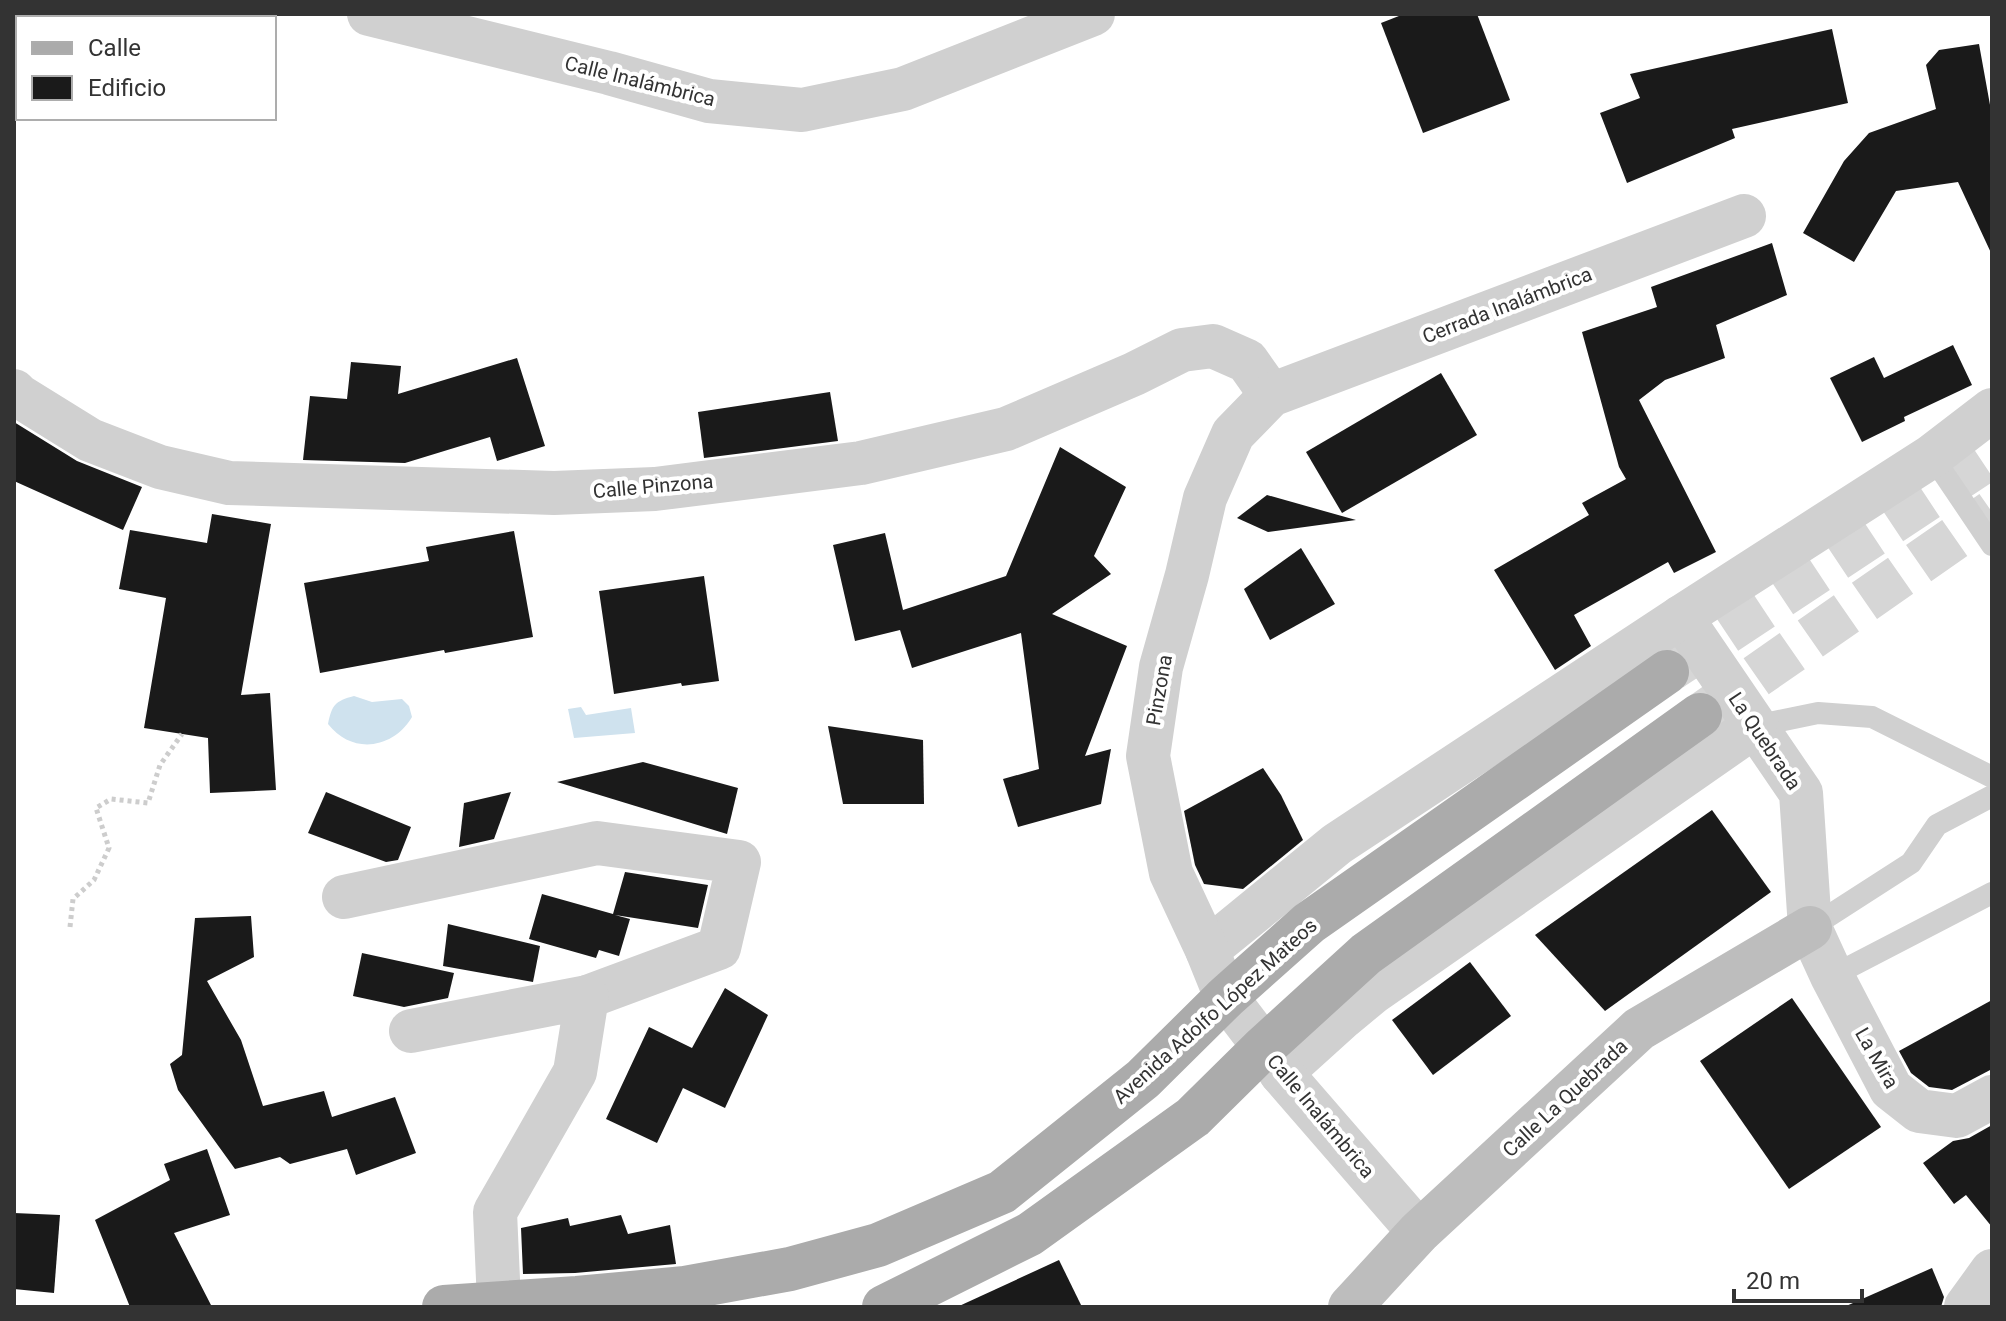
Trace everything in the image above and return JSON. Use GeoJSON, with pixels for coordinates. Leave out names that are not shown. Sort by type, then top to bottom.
{"type":"FeatureCollection","features":[{"type":"Feature","properties":{"kind":"main road","name":"Avenida Adolfo López Mateos"},"geometry":{"type":"LineString","coordinates":[[444,1307],[685,1288],[790,1269],[878,1245],[1002,1192],[1143,1079],[1226,997],[1309,923],[1667,672]]}},
{"type":"Feature","properties":{"kind":"main road"},"geometry":{"type":"LineString","coordinates":[[884,1307],[1030,1234],[1273,1060],[1366,954],[1700,715]]}},
{"type":"Feature","properties":{"kind":"street","name":"Calle Inalámbrica"},"geometry":{"type":"LineString","coordinates":[[369,14],[709,101],[802,110],[903,89],[1093,14]]}},
{"type":"Feature","properties":{"kind":"street","name":"Cerrada Inalámbrica"},"geometry":{"type":"LineString","coordinates":[[1271,395],[1744,216]]}},
{"type":"Feature","properties":{"kind":"street","name":"Calle Pinzona"},"geometry":{"type":"LineString","coordinates":[[14,391],[90,440],[160,467],[229,483],[554,493],[655,489],[861,463],[1006,429],[1182,350],[1213,346],[1247,361],[1271,395]]}},
{"type":"Feature","properties":{"kind":"street","name":"Pinzona"},"geometry":{"type":"LineString","coordinates":[[1226,997],[1171,873],[1148,756],[1161,667],[1205,498],[1233,434],[1271,395]]}},
{"type":"Feature","properties":{"kind":"street"},"geometry":{"type":"LineString","coordinates":[[1207,950],[1337,844],[1932,456],[1992,410]]}},
{"type":"Feature","properties":{"kind":"street","name":"La Quebrada"},"geometry":{"type":"LineString","coordinates":[[1681,617],[1801,793],[1810,928]]}},
{"type":"Feature","properties":{"kind":"street"},"geometry":{"type":"LineString","coordinates":[[1273,1060],[1343,1017],[1372,993],[1755,726]]}},
{"type":"Feature","properties":{"kind":"street"},"geometry":{"type":"LineString","coordinates":[[344,897],[597,843],[739,862],[719,948],[587,997],[411,1031]]}},
{"type":"Feature","properties":{"kind":"street","name":"La Mira"},"geometry":{"type":"LineString","coordinates":[[1810,928],[1891,1089],[1919,1111],[1957,1116],[1992,1097]]}},
{"type":"Feature","properties":{"kind":"street","name":"Calle La Quebrada"},"geometry":{"type":"LineString","coordinates":[[1350,1307],[1419,1232],[1639,1029],[1810,928]]}},
{"type":"Feature","properties":{"kind":"street"},"geometry":{"type":"LineString","coordinates":[[499,1302],[495,1212],[575,1072],[587,997]]}},
{"type":"Feature","properties":{"kind":"street","name":"Calle Inalámbrica"},"geometry":{"type":"LineString","coordinates":[[1226,997],[1273,1060],[1419,1232]]}},
{"type":"Feature","properties":{"kind":"street"},"geometry":{"type":"LineString","coordinates":[[1966,1307],[1992,1271]]}},
{"type":"Feature","properties":{"kind":"lane"},"geometry":{"type":"LineString","coordinates":[[1932,456],[1992,545]]}},
{"type":"Feature","properties":{"kind":"lane"},"geometry":{"type":"LineString","coordinates":[[1755,726],[1818,713],[1872,717],[1992,777]]}},
{"type":"Feature","properties":{"kind":"lane"},"geometry":{"type":"LineString","coordinates":[[1810,928],[1911,863],[1937,825],[1992,796]]}},
{"type":"Feature","properties":{"kind":"lane"},"geometry":{"type":"LineString","coordinates":[[1832,976],[1992,893]]}},
{"type":"Feature","properties":{"kind":"path"},"geometry":{"type":"LineString","coordinates":[[70,927],[73,899],[94,880],[109,848],[96,808],[111,799],[148,803],[160,765],[182,734]]}},
{"type":"Feature","properties":{"kind":"water"},"geometry":{"type":"Polygon","coordinates":[[[354,696],[372,702],[402,699],[409,706],[412,717],[394,736],[372,744],[360,744],[338,734],[328,724],[335,705],[354,696]]]}},
{"type":"Feature","properties":{"kind":"water"},"geometry":{"type":"Polygon","coordinates":[[[581,707],[586,715],[631,708],[635,733],[574,738],[568,709],[581,707]]]}},
{"type":"Feature","properties":{"kind":"building"},"geometry":{"type":"Polygon","coordinates":[[[1404,14],[1477,14],[1510,100],[1423,133],[1381,23],[1404,14]]]}},
{"type":"Feature","properties":{"kind":"building"},"geometry":{"type":"Polygon","coordinates":[[[1832,29],[1848,103],[1732,129],[1735,138],[1627,183],[1600,113],[1640,98],[1630,74],[1832,29]]]}},
{"type":"Feature","properties":{"kind":"building"},"geometry":{"type":"Polygon","coordinates":[[[1979,44],[1992,116],[1992,255],[1958,182],[1896,191],[1854,262],[1803,233],[1844,161],[1869,133],[1936,109],[1926,65],[1939,50],[1979,44]]]}},
{"type":"Feature","properties":{"kind":"building"},"geometry":{"type":"Polygon","coordinates":[[[1772,243],[1787,295],[1716,325],[1725,358],[1665,380],[1639,400],[1716,552],[1674,573],[1668,562],[1574,615],[1591,646],[1555,670],[1494,570],[1589,515],[1582,503],[1626,479],[1619,467],[1582,332],[1657,307],[1651,287],[1772,243]]]}},
{"type":"Feature","properties":{"kind":"building"},"geometry":{"type":"Polygon","coordinates":[[[1953,345],[1972,385],[1904,417],[1905,421],[1862,442],[1830,378],[1874,357],[1884,378],[1953,345]]]}},
{"type":"Feature","properties":{"kind":"building"},"geometry":{"type":"Polygon","coordinates":[[[517,358],[545,446],[497,461],[490,437],[405,463],[303,460],[310,396],[347,399],[351,362],[401,366],[398,394],[517,358]]]}},
{"type":"Feature","properties":{"kind":"building"},"geometry":{"type":"Polygon","coordinates":[[[1441,373],[1477,435],[1342,513],[1306,452],[1441,373]]]}},
{"type":"Feature","properties":{"kind":"building"},"geometry":{"type":"Polygon","coordinates":[[[830,392],[838,441],[704,458],[698,412],[830,392]]]}},
{"type":"Feature","properties":{"kind":"building"},"geometry":{"type":"Polygon","coordinates":[[[14,422],[77,461],[142,487],[123,530],[14,481],[14,422]]]}},
{"type":"Feature","properties":{"kind":"building"},"geometry":{"type":"Polygon","coordinates":[[[1060,447],[1126,487],[1094,556],[1111,574],[1052,614],[1127,646],[1085,756],[1111,749],[1101,804],[1018,827],[1003,779],[1039,769],[1021,633],[912,668],[900,630],[855,641],[833,545],[885,533],[903,610],[1006,576],[1060,447]]]}},
{"type":"Feature","properties":{"kind":"building"},"geometry":{"type":"Polygon","coordinates":[[[1267,495],[1356,520],[1268,532],[1237,518],[1267,495]]]}},
{"type":"Feature","properties":{"kind":"building"},"geometry":{"type":"Polygon","coordinates":[[[212,514],[271,524],[241,695],[270,693],[276,790],[210,793],[208,738],[144,728],[166,598],[119,589],[130,530],[207,543],[212,514]]]}},
{"type":"Feature","properties":{"kind":"building"},"geometry":{"type":"Polygon","coordinates":[[[514,531],[533,637],[320,673],[304,583],[429,561],[426,547],[514,531]]]}},
{"type":"Feature","properties":{"kind":"building"},"geometry":{"type":"Polygon","coordinates":[[[1301,548],[1335,604],[1270,640],[1244,589],[1301,548]]]}},
{"type":"Feature","properties":{"kind":"building"},"geometry":{"type":"Polygon","coordinates":[[[704,576],[719,681],[682,686],[681,683],[614,694],[599,591],[704,576]]]}},
{"type":"Feature","properties":{"kind":"building"},"geometry":{"type":"Polygon","coordinates":[[[828,726],[923,740],[924,804],[843,804],[828,726]]]}},
{"type":"Feature","properties":{"kind":"building"},"geometry":{"type":"Polygon","coordinates":[[[643,762],[738,788],[727,834],[557,782],[643,762]]]}},
{"type":"Feature","properties":{"kind":"building"},"geometry":{"type":"Polygon","coordinates":[[[1263,768],[1281,795],[1303,840],[1243,889],[1204,884],[1195,865],[1184,811],[1263,768]]]}},
{"type":"Feature","properties":{"kind":"building"},"geometry":{"type":"Polygon","coordinates":[[[326,792],[411,827],[398,860],[386,862],[308,833],[326,792]]]}},
{"type":"Feature","properties":{"kind":"building"},"geometry":{"type":"Polygon","coordinates":[[[511,792],[494,839],[459,847],[464,803],[511,792]]]}},
{"type":"Feature","properties":{"kind":"building"},"geometry":{"type":"Polygon","coordinates":[[[1712,810],[1771,892],[1605,1011],[1535,935],[1712,810]]]}},
{"type":"Feature","properties":{"kind":"building"},"geometry":{"type":"Polygon","coordinates":[[[625,872],[708,885],[698,928],[615,915],[630,919],[619,956],[599,950],[596,958],[529,939],[542,894],[613,914],[625,872]]]}},
{"type":"Feature","properties":{"kind":"building"},"geometry":{"type":"Polygon","coordinates":[[[251,916],[254,957],[207,981],[241,1040],[263,1106],[324,1091],[332,1117],[395,1097],[416,1153],[356,1175],[347,1149],[290,1164],[280,1157],[235,1169],[178,1090],[170,1064],[182,1055],[195,918],[251,916]]]}},
{"type":"Feature","properties":{"kind":"building"},"geometry":{"type":"Polygon","coordinates":[[[448,924],[540,946],[533,982],[443,966],[448,924]]]}},
{"type":"Feature","properties":{"kind":"building"},"geometry":{"type":"Polygon","coordinates":[[[362,953],[454,973],[448,998],[404,1007],[353,996],[362,953]]]}},
{"type":"Feature","properties":{"kind":"building"},"geometry":{"type":"Polygon","coordinates":[[[1470,962],[1511,1016],[1433,1075],[1392,1020],[1470,962]]]}},
{"type":"Feature","properties":{"kind":"building"},"geometry":{"type":"Polygon","coordinates":[[[725,988],[768,1015],[725,1108],[683,1088],[657,1143],[606,1119],[649,1027],[692,1048],[725,988]]]}},
{"type":"Feature","properties":{"kind":"building"},"geometry":{"type":"Polygon","coordinates":[[[1792,998],[1881,1127],[1789,1189],[1700,1061],[1792,998]]]}},
{"type":"Feature","properties":{"kind":"building"},"geometry":{"type":"Polygon","coordinates":[[[1992,1000],[1992,1069],[1952,1090],[1929,1087],[1911,1073],[1899,1051],[1992,1000]]]}},
{"type":"Feature","properties":{"kind":"building"},"geometry":{"type":"Polygon","coordinates":[[[1992,1125],[1992,1227],[1966,1195],[1954,1204],[1923,1163],[1953,1141],[1969,1138],[1992,1125]]]}},
{"type":"Feature","properties":{"kind":"building"},"geometry":{"type":"Polygon","coordinates":[[[207,1149],[230,1215],[174,1233],[212,1307],[130,1307],[95,1220],[170,1180],[164,1164],[207,1149]]]}},
{"type":"Feature","properties":{"kind":"building"},"geometry":{"type":"Polygon","coordinates":[[[14,1213],[60,1215],[54,1293],[14,1289],[14,1213]]]}},
{"type":"Feature","properties":{"kind":"building"},"geometry":{"type":"Polygon","coordinates":[[[621,1215],[628,1234],[670,1225],[676,1264],[523,1274],[521,1228],[568,1218],[570,1226],[621,1215]]]}},
{"type":"Feature","properties":{"kind":"building"},"geometry":{"type":"Polygon","coordinates":[[[1059,1260],[1082,1307],[957,1307],[1059,1260]]]}},
{"type":"Feature","properties":{"kind":"building"},"geometry":{"type":"Polygon","coordinates":[[[1932,1268],[1944,1297],[1941,1307],[1844,1307],[1932,1268]]]}},
{"type":"Feature","properties":{"kind":"tunnel"},"geometry":{"type":"LineString","coordinates":[[1671,669],[1992,456]]}},
{"type":"Feature","properties":{"kind":"tunnel"},"geometry":{"type":"LineString","coordinates":[[1702,714],[1992,512]]}}]}
